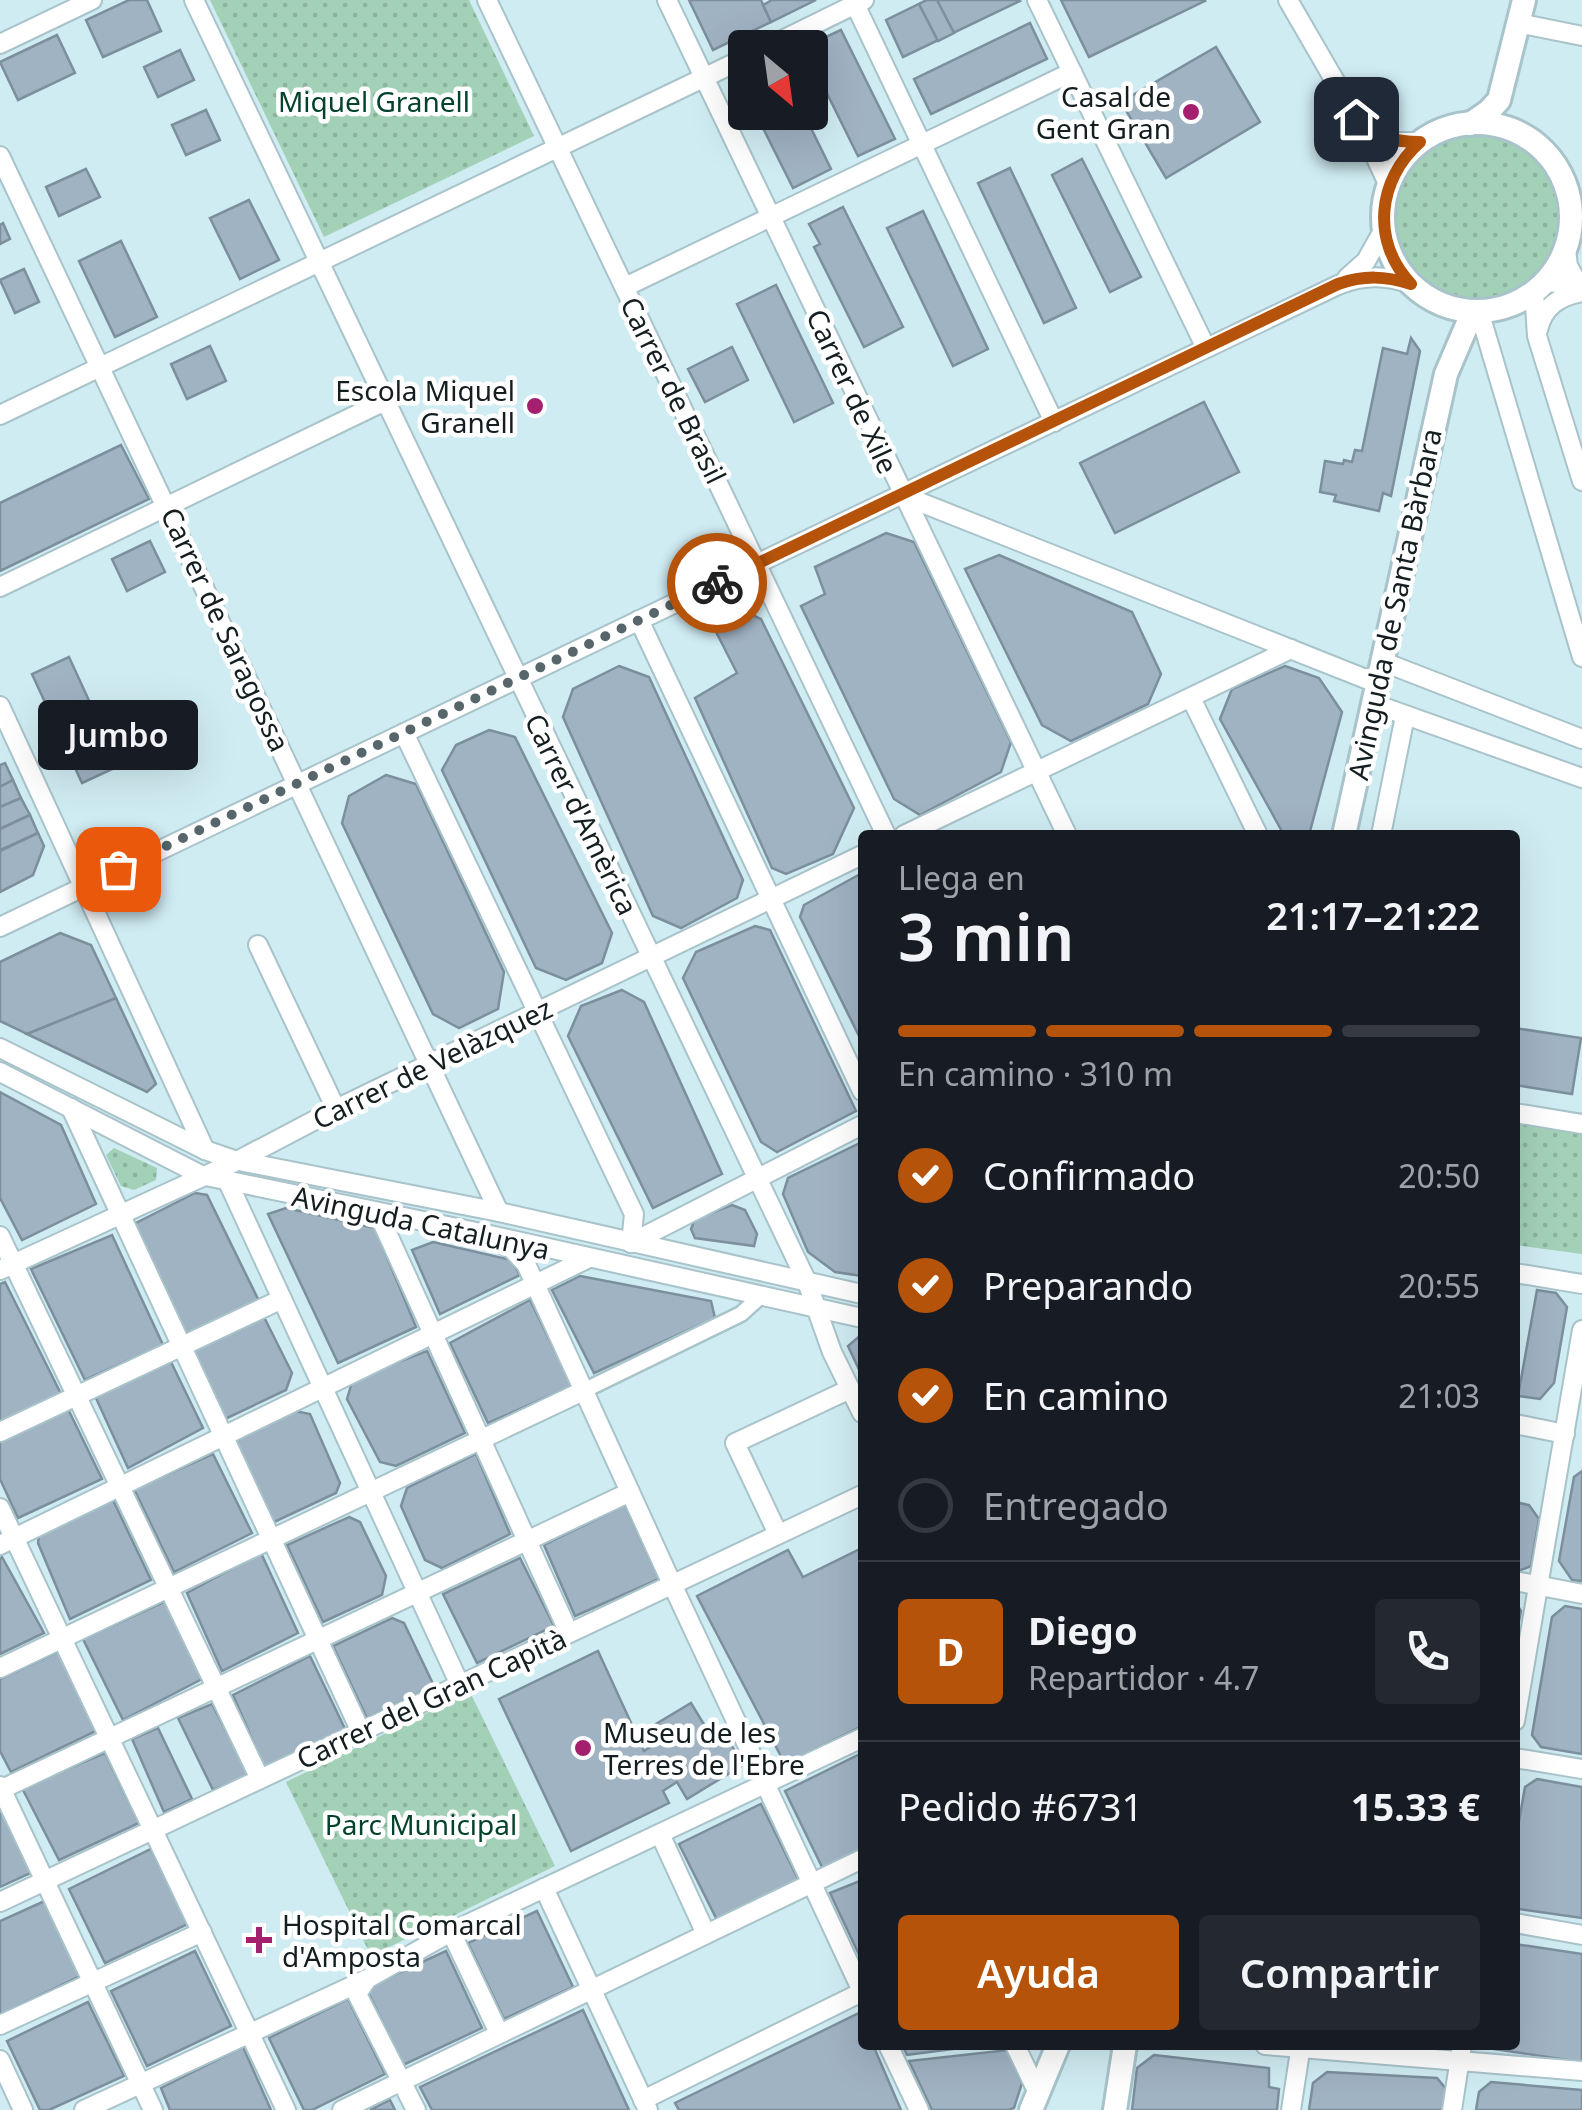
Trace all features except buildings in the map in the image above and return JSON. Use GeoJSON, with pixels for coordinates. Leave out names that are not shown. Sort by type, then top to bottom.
{"type":"FeatureCollection","features":[{"type":"Feature","properties":{"kind":"street"},"geometry":{"type":"LineString","coordinates":[[0,44],[92,0]]}},
{"type":"Feature","properties":{"kind":"street","name":"Carrer d'Amèrica"},"geometry":{"type":"LineString","coordinates":[[194,0],[807,1282],[858,1405]]}},
{"type":"Feature","properties":{"kind":"street","name":"Carrer de Brasil"},"geometry":{"type":"LineString","coordinates":[[488,0],[884,830]]}},
{"type":"Feature","properties":{"kind":"street","name":"Carrer de Xile"},"geometry":{"type":"LineString","coordinates":[[667,0],[1065,830]]}},
{"type":"Feature","properties":{"kind":"street"},"geometry":{"type":"LineString","coordinates":[[1037,0],[1206,348]]}},
{"type":"Feature","properties":{"kind":"street"},"geometry":{"type":"LineString","coordinates":[[1288,0],[1361,126],[1389,186]]}},
{"type":"Feature","properties":{"kind":"street"},"geometry":{"type":"LineString","coordinates":[[802,30],[857,2],[1054,422]]}},
{"type":"Feature","properties":{"kind":"street"},"geometry":{"type":"LineString","coordinates":[[1470,124],[1499,100],[1521,11],[1582,36]]}},
{"type":"Feature","properties":{"kind":"street"},"geometry":{"type":"LineString","coordinates":[[0,415],[728,66]]}},
{"type":"Feature","properties":{"kind":"street"},"geometry":{"type":"LineString","coordinates":[[625,287],[1072,72]]}},
{"type":"Feature","properties":{"kind":"street"},"geometry":{"type":"LineString","coordinates":[[1505,84],[1506,115],[1518,132],[1547,154],[1566,185],[1571,224],[1566,250],[1568,266],[1582,292]]}},
{"type":"Feature","properties":{"kind":"street"},"geometry":{"type":"LineString","coordinates":[[1338,284],[1366,261],[1384,229],[1389,186],[1402,162],[1420,142],[1444,130],[1470,124],[1518,132]]}},
{"type":"Feature","properties":{"kind":"street"},"geometry":{"type":"LineString","coordinates":[[1361,126],[1397,142],[1420,142]]}},
{"type":"Feature","properties":{"kind":"street","name":"Carrer de Saragossa"},"geometry":{"type":"LineString","coordinates":[[0,156],[499,1212]]}},
{"type":"Feature","properties":{"kind":"street"},"geometry":{"type":"LineString","coordinates":[[1384,229],[1393,258],[1411,284]]}},
{"type":"Feature","properties":{"kind":"street"},"geometry":{"type":"LineString","coordinates":[[1566,250],[1540,287],[1537,336],[1582,481]]}},
{"type":"Feature","properties":{"kind":"street"},"geometry":{"type":"LineString","coordinates":[[0,927],[1338,284],[1382,276],[1411,284],[1439,303],[1476,311],[1506,306],[1540,287],[1570,284],[1582,292]]}},
{"type":"Feature","properties":{"kind":"street"},"geometry":{"type":"LineString","coordinates":[[1537,336],[1546,310],[1557,300],[1582,292]]}},
{"type":"Feature","properties":{"kind":"street","name":"Avinguda de Santa Bàrbara"},"geometry":{"type":"LineString","coordinates":[[1345,830],[1446,374],[1448,345],[1439,303]]}},
{"type":"Feature","properties":{"kind":"street"},"geometry":{"type":"LineString","coordinates":[[1476,311],[1582,656]]}},
{"type":"Feature","properties":{"kind":"street","name":"Avinguda de Santa Bàrbara"},"geometry":{"type":"LineString","coordinates":[[1446,374],[1476,311]]}},
{"type":"Feature","properties":{"kind":"street"},"geometry":{"type":"LineString","coordinates":[[0,587],[385,400]]}},
{"type":"Feature","properties":{"kind":"street"},"geometry":{"type":"LineString","coordinates":[[902,495],[1376,682],[1582,739]]}},
{"type":"Feature","properties":{"kind":"street"},"geometry":{"type":"LineString","coordinates":[[640,620],[858,1083]]}},
{"type":"Feature","properties":{"kind":"street"},"geometry":{"type":"LineString","coordinates":[[914,830],[1291,649]]}},
{"type":"Feature","properties":{"kind":"street"},"geometry":{"type":"LineString","coordinates":[[1376,682],[1405,716],[1582,778]]}},
{"type":"Feature","properties":{"kind":"street"},"geometry":{"type":"LineString","coordinates":[[1191,698],[1256,830]]}},
{"type":"Feature","properties":{"kind":"street"},"geometry":{"type":"LineString","coordinates":[[0,706],[205,1150]]}},
{"type":"Feature","properties":{"kind":"street"},"geometry":{"type":"LineString","coordinates":[[1382,830],[1405,716]]}},
{"type":"Feature","properties":{"kind":"street"},"geometry":{"type":"LineString","coordinates":[[404,732],[634,1214],[630,1242]]}},
{"type":"Feature","properties":{"kind":"street","name":"Carrer de Velàzquez"},"geometry":{"type":"LineString","coordinates":[[7,1267],[237,1160],[858,857]]}},
{"type":"Feature","properties":{"kind":"street"},"geometry":{"type":"LineString","coordinates":[[258,945],[336,1109]]}},
{"type":"Feature","properties":{"kind":"street"},"geometry":{"type":"LineString","coordinates":[[0,1048],[205,1150],[237,1160],[499,1212],[858,1293]]}},
{"type":"Feature","properties":{"kind":"street","name":"Avinguda Catalunya"},"geometry":{"type":"LineString","coordinates":[[0,1072],[201,1175],[858,1317]]}},
{"type":"Feature","properties":{"kind":"street"},"geometry":{"type":"LineString","coordinates":[[71,1108],[361,1732]]}},
{"type":"Feature","properties":{"kind":"street"},"geometry":{"type":"LineString","coordinates":[[1520,1114],[1582,1124]]}},
{"type":"Feature","properties":{"kind":"street"},"geometry":{"type":"LineString","coordinates":[[630,1242],[858,1127]]}},
{"type":"Feature","properties":{"kind":"street"},"geometry":{"type":"LineString","coordinates":[[228,1182],[460,1685]]}},
{"type":"Feature","properties":{"kind":"street"},"geometry":{"type":"LineString","coordinates":[[378,1212],[569,1633]]}},
{"type":"Feature","properties":{"kind":"street"},"geometry":{"type":"LineString","coordinates":[[481,1233],[512,1249],[526,1264],[858,1984]]}},
{"type":"Feature","properties":{"kind":"street"},"geometry":{"type":"LineString","coordinates":[[0,1236],[7,1267],[76,1396],[260,1779]]}},
{"type":"Feature","properties":{"kind":"street"},"geometry":{"type":"LineString","coordinates":[[7,1541],[589,1258]]}},
{"type":"Feature","properties":{"kind":"street"},"geometry":{"type":"LineString","coordinates":[[1520,1275],[1582,1284]]}},
{"type":"Feature","properties":{"kind":"street"},"geometry":{"type":"LineString","coordinates":[[0,1668],[584,1391],[741,1314],[762,1296]]}},
{"type":"Feature","properties":{"kind":"street"},"geometry":{"type":"LineString","coordinates":[[0,1432],[282,1299]]}},
{"type":"Feature","properties":{"kind":"street"},"geometry":{"type":"LineString","coordinates":[[1520,1669],[1570,1444],[1582,1330]]}},
{"type":"Feature","properties":{"kind":"street"},"geometry":{"type":"LineString","coordinates":[[778,1534],[735,1443],[850,1389]]}},
{"type":"Feature","properties":{"kind":"street"},"geometry":{"type":"LineString","coordinates":[[1520,1426],[1570,1444]]}},
{"type":"Feature","properties":{"kind":"street"},"geometry":{"type":"LineString","coordinates":[[152,2110],[0,1788],[630,1492]]}},
{"type":"Feature","properties":{"kind":"street","name":"Carrer del Gran Capità"},"geometry":{"type":"LineString","coordinates":[[0,1902],[858,1498]]}},
{"type":"Feature","properties":{"kind":"street"},"geometry":{"type":"LineString","coordinates":[[0,1508],[7,1541],[62,1639],[286,2110]]}},
{"type":"Feature","properties":{"kind":"street"},"geometry":{"type":"LineString","coordinates":[[1520,1582],[1582,1594]]}},
{"type":"Feature","properties":{"kind":"street"},"geometry":{"type":"LineString","coordinates":[[84,2110],[367,1979],[451,1932],[858,1740]]}},
{"type":"Feature","properties":{"kind":"street"},"geometry":{"type":"LineString","coordinates":[[1520,1759],[1582,1769]]}},
{"type":"Feature","properties":{"kind":"street"},"geometry":{"type":"LineString","coordinates":[[660,1834],[706,1934]]}},
{"type":"Feature","properties":{"kind":"street"},"geometry":{"type":"LineString","coordinates":[[342,2110],[858,1860]]}},
{"type":"Feature","properties":{"kind":"street"},"geometry":{"type":"LineString","coordinates":[[544,1888],[646,2105],[858,1994]]}},
{"type":"Feature","properties":{"kind":"street"},"geometry":{"type":"LineString","coordinates":[[1520,1925],[1582,1935]]}},
{"type":"Feature","properties":{"kind":"street"},"geometry":{"type":"LineString","coordinates":[[0,2025],[202,1932]]}},
{"type":"Feature","properties":{"kind":"street"},"geometry":{"type":"LineString","coordinates":[[451,1932],[499,2033]]}},
{"type":"Feature","properties":{"kind":"street"},"geometry":{"type":"LineString","coordinates":[[367,1979],[357,1994],[416,2110]]}},
{"type":"Feature","properties":{"kind":"street"},"geometry":{"type":"LineString","coordinates":[[890,2050],[920,2110]]}},
{"type":"Feature","properties":{"kind":"street"},"geometry":{"type":"LineString","coordinates":[[1018,2050],[1035,2102]]}},
{"type":"Feature","properties":{"kind":"street"},"geometry":{"type":"LineString","coordinates":[[1035,2102],[1056,2050]]}},
{"type":"Feature","properties":{"kind":"street"},"geometry":{"type":"LineString","coordinates":[[1115,2110],[1124,2050]]}},
{"type":"Feature","properties":{"kind":"street"},"geometry":{"type":"LineString","coordinates":[[1291,2110],[1300,2050]]}},
{"type":"Feature","properties":{"kind":"street"},"geometry":{"type":"LineString","coordinates":[[1369,2050],[1460,2054],[1582,2072]]}},
{"type":"Feature","properties":{"kind":"street"},"geometry":{"type":"LineString","coordinates":[[1452,2110],[1460,2054]]}},
{"type":"Feature","properties":{"kind":"street"},"geometry":{"type":"LineString","coordinates":[[0,2060],[23,2110]]}},
{"type":"Feature","properties":{"kind":"green space","name":"Miquel Granell"},"geometry":{"type":"Polygon","coordinates":[[[210,0],[469,0],[534,136],[324,237],[210,0]]]}},
{"type":"Feature","properties":{"kind":"green space"},"geometry":{"type":"Polygon","coordinates":[[[1476,134],[1508,140],[1535,158],[1553,185],[1559,217],[1553,249],[1535,276],[1508,294],[1476,300],[1444,294],[1417,276],[1399,249],[1393,217],[1399,185],[1417,158],[1444,140],[1476,134]]]}},
{"type":"Feature","properties":{"kind":"green space"},"geometry":{"type":"Polygon","coordinates":[[[1520,1123],[1582,1133],[1582,1254],[1520,1246],[1520,1123]]]}},
{"type":"Feature","properties":{"kind":"green space"},"geometry":{"type":"Polygon","coordinates":[[[114,1148],[157,1168],[156,1180],[134,1190],[121,1186],[106,1155],[114,1148]]]}},
{"type":"Feature","properties":{"kind":"green space","name":"Parc Municipal"},"geometry":{"type":"Polygon","coordinates":[[[470,1692],[555,1866],[371,1956],[286,1782],[470,1692]]]}},
{"type":"Feature","properties":{"kind":"way so far"},"geometry":{"type":"LineString","coordinates":[[118,869],[717,583]]}},
{"type":"Feature","properties":{"kind":"place","name":"Casal de Gent Gran"},"geometry":{"type":"Point","coordinates":[1191,112]}},
{"type":"Feature","properties":{"kind":"place","name":"Escola Miquel Granell"},"geometry":{"type":"Point","coordinates":[535,406]}},
{"type":"Feature","properties":{"kind":"place","name":"Jumbo"},"geometry":{"type":"Point","coordinates":[118,869]}},
{"type":"Feature","properties":{"kind":"place","name":"Museu de les Terres de l'Ebre"},"geometry":{"type":"Point","coordinates":[583,1748]}},
{"type":"Feature","properties":{"kind":"place","name":"Hospital Comarcal d'Amposta"},"geometry":{"type":"Point","coordinates":[259,1940]}},
{"type":"Feature","properties":{"kind":"route"},"geometry":{"type":"LineString","coordinates":[[717,583],[1338,284],[1382,276],[1411,284],[1389,249],[1383,218],[1394,174],[1420,142],[1397,142],[1361,126],[1356,119]]}}]}
